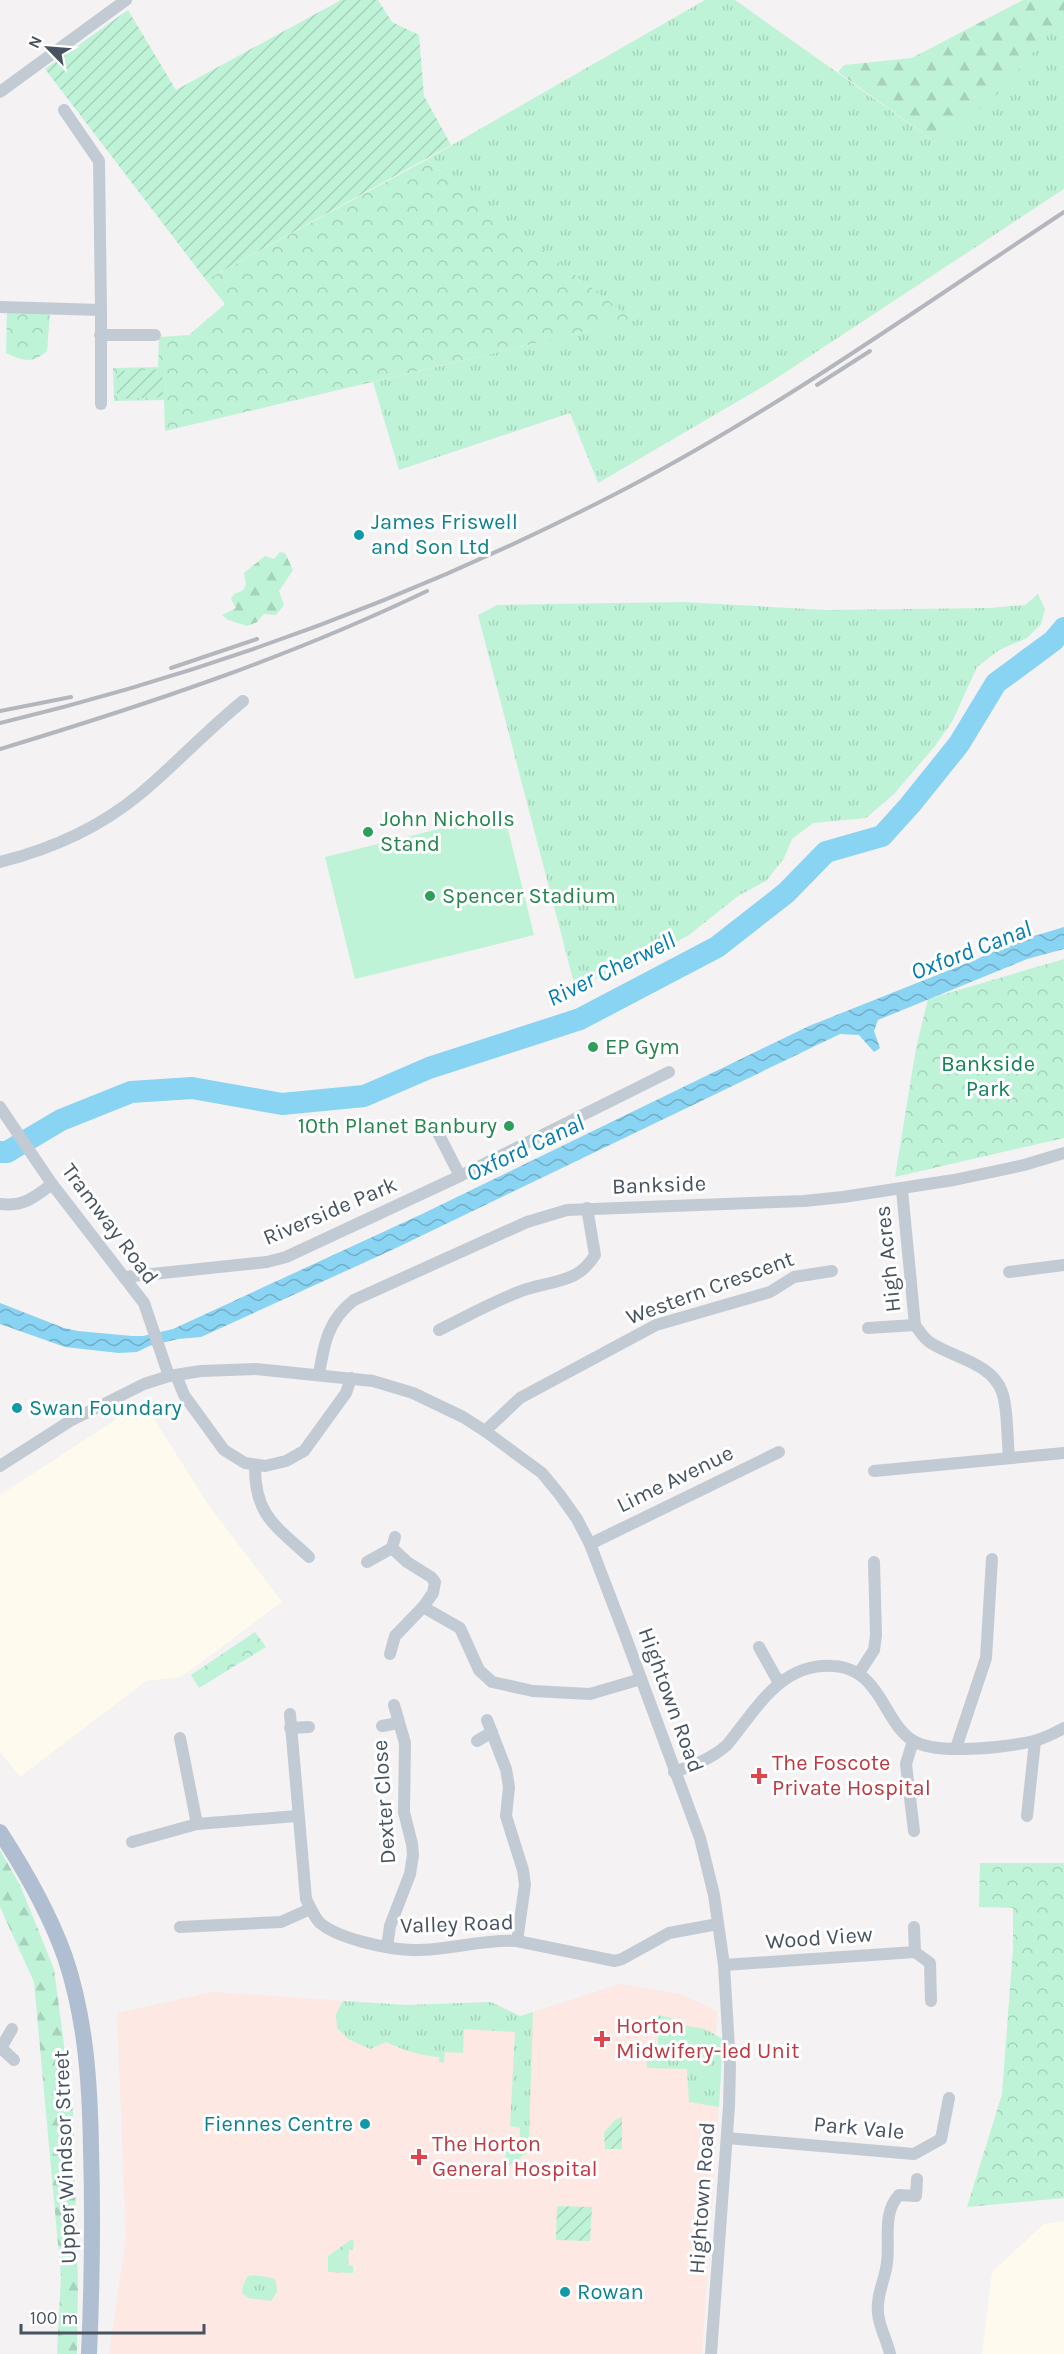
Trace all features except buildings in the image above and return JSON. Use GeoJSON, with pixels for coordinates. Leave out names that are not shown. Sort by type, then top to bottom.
{"type":"FeatureCollection","features":[{"type":"Feature","properties":{"kind":"main road","name":"Upper Windsor Street"},"geometry":{"type":"LineString","coordinates":[[0,1832],[25,1871],[53,1925],[65,1958],[82,2025],[90,2099],[92,2175],[89,2354]]}},
{"type":"Feature","properties":{"kind":"street"},"geometry":{"type":"LineString","coordinates":[[0,92],[126,0]]}},
{"type":"Feature","properties":{"kind":"street"},"geometry":{"type":"LineString","coordinates":[[64,110],[99,161],[101,404]]}},
{"type":"Feature","properties":{"kind":"street"},"geometry":{"type":"LineString","coordinates":[[0,307],[102,310]]}},
{"type":"Feature","properties":{"kind":"street"},"geometry":{"type":"LineString","coordinates":[[100,335],[155,335]]}},
{"type":"Feature","properties":{"kind":"street"},"geometry":{"type":"LineString","coordinates":[[0,862],[46,849],[110,816],[140,794],[196,740],[243,701]]}},
{"type":"Feature","properties":{"kind":"street","name":"Riverside Park"},"geometry":{"type":"LineString","coordinates":[[124,1277],[241,1265],[286,1257],[460,1176],[669,1072]]}},
{"type":"Feature","properties":{"kind":"street","name":"Tramway Road"},"geometry":{"type":"LineString","coordinates":[[0,1107],[52,1184],[144,1303],[172,1375],[218,1443],[237,1460],[255,1465]]}},
{"type":"Feature","properties":{"kind":"street"},"geometry":{"type":"LineString","coordinates":[[436,1129],[460,1176]]}},
{"type":"Feature","properties":{"kind":"street","name":"Bankside"},"geometry":{"type":"LineString","coordinates":[[319,1374],[328,1331],[339,1313],[354,1300],[527,1222],[567,1210],[804,1201],[902,1190],[1024,1165],[1064,1153]]}},
{"type":"Feature","properties":{"kind":"street"},"geometry":{"type":"LineString","coordinates":[[0,1204],[11,1206],[29,1201],[52,1184]]}},
{"type":"Feature","properties":{"kind":"street","name":"High Acres"},"geometry":{"type":"LineString","coordinates":[[902,1190],[915,1325],[930,1342],[974,1364],[997,1382],[1003,1393],[1009,1457]]}},
{"type":"Feature","properties":{"kind":"street"},"geometry":{"type":"LineString","coordinates":[[439,1330],[528,1289],[554,1284],[586,1269],[595,1255],[587,1208]]}},
{"type":"Feature","properties":{"kind":"street"},"geometry":{"type":"LineString","coordinates":[[1009,1272],[1064,1265]]}},
{"type":"Feature","properties":{"kind":"street","name":"Western Crescent"},"geometry":{"type":"LineString","coordinates":[[485,1431],[520,1398],[656,1325],[770,1292],[794,1277],[832,1271]]}},
{"type":"Feature","properties":{"kind":"street","name":"High Acres"},"geometry":{"type":"LineString","coordinates":[[868,1328],[915,1325]]}},
{"type":"Feature","properties":{"kind":"street","name":"Hightown Road"},"geometry":{"type":"LineString","coordinates":[[0,1466],[101,1404],[144,1384],[172,1375],[246,1369],[319,1374],[373,1381],[413,1393],[485,1431],[542,1473],[578,1519],[590,1544],[700,1838],[714,1895],[724,1965],[730,2065],[711,2354]]}},
{"type":"Feature","properties":{"kind":"street"},"geometry":{"type":"LineString","coordinates":[[309,1557],[265,1514],[255,1482],[255,1465],[265,1466],[286,1461],[304,1451],[346,1393],[351,1378]]}},
{"type":"Feature","properties":{"kind":"street","name":"Lime Avenue"},"geometry":{"type":"LineString","coordinates":[[590,1544],[779,1452]]}},
{"type":"Feature","properties":{"kind":"street"},"geometry":{"type":"LineString","coordinates":[[874,1471],[1064,1453]]}},
{"type":"Feature","properties":{"kind":"street"},"geometry":{"type":"LineString","coordinates":[[367,1562],[394,1542],[406,1562],[431,1576],[435,1582],[433,1593],[423,1607],[394,1636],[390,1654]]}},
{"type":"Feature","properties":{"kind":"street"},"geometry":{"type":"LineString","coordinates":[[956,1749],[986,1658],[992,1559]]}},
{"type":"Feature","properties":{"kind":"street"},"geometry":{"type":"LineString","coordinates":[[859,1673],[870,1659],[875,1642],[874,1562]]}},
{"type":"Feature","properties":{"kind":"street"},"geometry":{"type":"LineString","coordinates":[[423,1607],[460,1628],[479,1670],[492,1682],[533,1691],[590,1694],[641,1679]]}},
{"type":"Feature","properties":{"kind":"street"},"geometry":{"type":"LineString","coordinates":[[759,1647],[779,1683]]}},
{"type":"Feature","properties":{"kind":"street"},"geometry":{"type":"LineString","coordinates":[[675,1772],[712,1758],[718,1753],[779,1683],[792,1673],[822,1665],[838,1666],[859,1673],[877,1692],[904,1732],[913,1741],[938,1749],[1035,1741],[1064,1729]]}},
{"type":"Feature","properties":{"kind":"street","name":"Dexter Close"},"geometry":{"type":"LineString","coordinates":[[387,1947],[390,1926],[410,1874],[413,1855],[404,1812],[405,1743],[394,1705]]}},
{"type":"Feature","properties":{"kind":"street"},"geometry":{"type":"LineString","coordinates":[[180,1927],[274,1923],[310,1909],[306,1899],[297,1816],[290,1714]]}},
{"type":"Feature","properties":{"kind":"street","name":"Dexter Close"},"geometry":{"type":"LineString","coordinates":[[382,1726],[398,1723]]}},
{"type":"Feature","properties":{"kind":"street"},"geometry":{"type":"LineString","coordinates":[[477,1741],[490,1726],[506,1769],[509,1787],[506,1816],[523,1870],[525,1885],[517,1941]]}},
{"type":"Feature","properties":{"kind":"street"},"geometry":{"type":"LineString","coordinates":[[291,1728],[309,1727]]}},
{"type":"Feature","properties":{"kind":"street"},"geometry":{"type":"LineString","coordinates":[[180,1738],[197,1824]]}},
{"type":"Feature","properties":{"kind":"street"},"geometry":{"type":"LineString","coordinates":[[913,1741],[906,1764],[914,1831]]}},
{"type":"Feature","properties":{"kind":"street"},"geometry":{"type":"LineString","coordinates":[[1027,1816],[1035,1741]]}},
{"type":"Feature","properties":{"kind":"street"},"geometry":{"type":"LineString","coordinates":[[132,1842],[197,1824],[297,1816]]}},
{"type":"Feature","properties":{"kind":"street","name":"Valley Road"},"geometry":{"type":"LineString","coordinates":[[310,1909],[320,1923],[334,1931],[387,1947],[413,1950],[501,1940],[517,1941],[615,1961],[669,1934],[718,1924]]}},
{"type":"Feature","properties":{"kind":"street"},"geometry":{"type":"LineString","coordinates":[[914,1926],[915,1952],[930,1963],[931,2001]]}},
{"type":"Feature","properties":{"kind":"street","name":"Wood View"},"geometry":{"type":"LineString","coordinates":[[724,1965],[915,1952]]}},
{"type":"Feature","properties":{"kind":"street"},"geometry":{"type":"LineString","coordinates":[[12,2029],[1,2048],[14,2060]]}},
{"type":"Feature","properties":{"kind":"street","name":"Park Vale"},"geometry":{"type":"LineString","coordinates":[[727,2138],[914,2154],[941,2139],[949,2098]]}},
{"type":"Feature","properties":{"kind":"street"},"geometry":{"type":"LineString","coordinates":[[890,2354],[878,2314],[880,2288],[887,2264],[889,2214],[893,2202],[899,2195],[916,2196],[917,2179]]}},
{"type":"Feature","properties":{"kind":"shaded area"},"geometry":{"type":"Polygon","coordinates":[[[143,1402],[210,1507],[282,1602],[181,1677],[146,1681],[20,1777],[0,1752],[0,1495],[143,1402]]]}},
{"type":"Feature","properties":{"kind":"shaded area","name":"The Horton General Hospital"},"geometry":{"type":"Polygon","coordinates":[[[620,1984],[681,1994],[717,2011],[716,2036],[723,2039],[712,2207],[704,2213],[702,2229],[710,2234],[702,2354],[109,2354],[126,2238],[117,2013],[213,1992],[405,2005],[491,2002],[520,2016],[620,1984]]]}},
{"type":"Feature","properties":{"kind":"shaded area"},"geometry":{"type":"Polygon","coordinates":[[[1064,2221],[1064,2354],[982,2354],[992,2272],[1044,2224],[1064,2221]]]}},
{"type":"Feature","properties":{"kind":"green space"},"geometry":{"type":"Polygon","coordinates":[[[341,0],[378,0],[392,22],[419,35],[424,96],[451,145],[206,280],[45,69],[128,10],[176,90],[341,0]]]}},
{"type":"Feature","properties":{"kind":"green space"},"geometry":{"type":"Polygon","coordinates":[[[705,0],[735,0],[938,144],[1064,16],[1064,189],[769,383],[598,483],[570,413],[399,470],[373,382],[632,320],[426,160],[705,0]]]}},
{"type":"Feature","properties":{"kind":"green space"},"geometry":{"type":"Polygon","coordinates":[[[1023,0],[1064,0],[1064,16],[1000,92],[938,144],[838,72],[844,65],[912,58],[1023,0]]]}},
{"type":"Feature","properties":{"kind":"green space"},"geometry":{"type":"Polygon","coordinates":[[[426,160],[633,320],[165,431],[164,400],[114,401],[113,368],[158,367],[159,337],[189,335],[225,304],[206,280],[426,160]]]}},
{"type":"Feature","properties":{"kind":"green space"},"geometry":{"type":"Polygon","coordinates":[[[7,312],[50,313],[47,351],[37,358],[28,360],[6,353],[7,312]]]}},
{"type":"Feature","properties":{"kind":"green space"},"geometry":{"type":"Polygon","coordinates":[[[162,369],[163,397],[117,399],[117,371],[162,369]]]}},
{"type":"Feature","properties":{"kind":"green space"},"geometry":{"type":"Polygon","coordinates":[[[280,552],[285,553],[293,570],[279,591],[284,605],[276,615],[264,614],[257,622],[247,626],[228,620],[222,615],[236,608],[231,599],[246,585],[244,573],[265,556],[274,559],[280,552]]]}},
{"type":"Feature","properties":{"kind":"green space"},"geometry":{"type":"Polygon","coordinates":[[[1038,594],[1045,609],[1041,624],[1027,638],[999,650],[977,667],[953,720],[935,746],[894,794],[866,818],[813,823],[792,839],[784,858],[766,881],[738,896],[689,935],[638,963],[575,987],[478,615],[497,605],[683,602],[827,610],[989,608],[1025,605],[1038,594]]]}},
{"type":"Feature","properties":{"kind":"green space","name":"Spencer Stadium"},"geometry":{"type":"Polygon","coordinates":[[[504,813],[534,935],[355,979],[325,857],[504,813]]]}},
{"type":"Feature","properties":{"kind":"green space","name":"Bankside Park"},"geometry":{"type":"Polygon","coordinates":[[[1064,959],[1064,1138],[895,1177],[916,1048],[928,999],[1064,959]]]}},
{"type":"Feature","properties":{"kind":"green space"},"geometry":{"type":"Polygon","coordinates":[[[255,1632],[266,1647],[199,1688],[191,1675],[255,1632]]]}},
{"type":"Feature","properties":{"kind":"green space"},"geometry":{"type":"Polygon","coordinates":[[[0,1850],[20,1885],[54,1969],[73,2113],[78,2283],[77,2354],[57,2354],[61,2277],[34,1982],[0,1907],[0,1850]]]}},
{"type":"Feature","properties":{"kind":"green space"},"geometry":{"type":"Polygon","coordinates":[[[980,1863],[1064,1863],[1064,2198],[967,2207],[1002,2094],[1013,1948],[1013,1908],[979,1907],[980,1863]]]}},
{"type":"Feature","properties":{"kind":"green space"},"geometry":{"type":"Polygon","coordinates":[[[343,2001],[406,2005],[491,2002],[520,2016],[533,2012],[529,2139],[532,2140],[532,2149],[509,2166],[505,2163],[506,2150],[519,2150],[520,2128],[510,2126],[515,2032],[464,2029],[463,2053],[445,2052],[444,2063],[439,2062],[439,2057],[412,2052],[386,2042],[370,2049],[348,2039],[337,2028],[336,2014],[343,2001]]]}},
{"type":"Feature","properties":{"kind":"green space"},"geometry":{"type":"Polygon","coordinates":[[[658,2015],[683,2021],[683,2025],[705,2029],[723,2039],[719,2107],[689,2102],[687,2069],[647,2068],[646,2051],[649,2048],[658,2048],[658,2015]]]}},
{"type":"Feature","properties":{"kind":"green space"},"geometry":{"type":"Polygon","coordinates":[[[622,2117],[622,2149],[605,2149],[604,2133],[615,2120],[622,2117]]]}},
{"type":"Feature","properties":{"kind":"green space"},"geometry":{"type":"Polygon","coordinates":[[[557,2206],[592,2207],[590,2241],[556,2240],[557,2206]]]}},
{"type":"Feature","properties":{"kind":"green space"},"geometry":{"type":"Polygon","coordinates":[[[352,2239],[353,2250],[349,2250],[348,2265],[353,2266],[353,2273],[328,2272],[328,2256],[352,2239]]]}},
{"type":"Feature","properties":{"kind":"green space"},"geometry":{"type":"Polygon","coordinates":[[[248,2276],[273,2278],[276,2281],[277,2292],[271,2301],[248,2298],[242,2293],[248,2276]]]}},
{"type":"Feature","properties":{"kind":"water"},"geometry":{"type":"Polygon","coordinates":[[[1064,927],[1064,949],[1027,959],[878,1020],[874,1031],[880,1048],[874,1052],[859,1035],[840,1034],[394,1249],[201,1337],[178,1339],[149,1346],[137,1352],[119,1353],[65,1347],[0,1324],[0,1303],[64,1328],[78,1331],[143,1336],[173,1329],[422,1214],[809,1026],[1014,942],[1064,927]]]}},
{"type":"Feature","properties":{"kind":"waterway","name":"River Cherwell"},"geometry":{"type":"LineString","coordinates":[[0,1152],[7,1152],[61,1120],[131,1092],[192,1088],[282,1104],[364,1096],[429,1068],[580,1019],[717,947],[786,893],[826,852],[882,836],[959,744],[996,683],[1053,641],[1064,628]]}},
{"type":"Feature","properties":{"kind":"railway"},"geometry":{"type":"LineString","coordinates":[[0,723],[161,679],[319,625],[397,595],[550,526],[625,489],[738,425],[848,356],[1064,212]]}},
{"type":"Feature","properties":{"kind":"railway"},"geometry":{"type":"LineString","coordinates":[[817,385],[870,351]]}},
{"type":"Feature","properties":{"kind":"railway"},"geometry":{"type":"LineString","coordinates":[[0,749],[217,678],[323,637],[427,591]]}},
{"type":"Feature","properties":{"kind":"railway"},"geometry":{"type":"LineString","coordinates":[[171,668],[257,639]]}},
{"type":"Feature","properties":{"kind":"railway"},"geometry":{"type":"LineString","coordinates":[[0,711],[71,697]]}},
{"type":"Feature","properties":{"kind":"place","name":"James Friswell and Son Ltd"},"geometry":{"type":"Point","coordinates":[359,535]}},
{"type":"Feature","properties":{"kind":"place","name":"John Nicholls Stand"},"geometry":{"type":"Point","coordinates":[368,832]}},
{"type":"Feature","properties":{"kind":"place","name":"Spencer Stadium"},"geometry":{"type":"Point","coordinates":[430,896]}},
{"type":"Feature","properties":{"kind":"place","name":"EP Gym"},"geometry":{"type":"Point","coordinates":[593,1047]}},
{"type":"Feature","properties":{"kind":"place","name":"10th Planet Banbury"},"geometry":{"type":"Point","coordinates":[509,1126]}},
{"type":"Feature","properties":{"kind":"place","name":"Swan Foundary"},"geometry":{"type":"Point","coordinates":[17,1408]}},
{"type":"Feature","properties":{"kind":"place","name":"The Foscote Private Hospital"},"geometry":{"type":"Point","coordinates":[759,1776]}},
{"type":"Feature","properties":{"kind":"place","name":"Horton Midwifery-led Unit"},"geometry":{"type":"Point","coordinates":[602,2039]}},
{"type":"Feature","properties":{"kind":"place","name":"Fiennes Centre"},"geometry":{"type":"Point","coordinates":[365,2124]}},
{"type":"Feature","properties":{"kind":"place","name":"The Horton General Hospital"},"geometry":{"type":"Point","coordinates":[419,2157]}},
{"type":"Feature","properties":{"kind":"place","name":"Rowan"},"geometry":{"type":"Point","coordinates":[565,2292]}},
{"type":"Feature","properties":{"kind":"water label","name":"Oxford Canal"},"geometry":{"type":"Point","coordinates":[971,950]}},
{"type":"Feature","properties":{"kind":"water label","name":"Oxford Canal"},"geometry":{"type":"Point","coordinates":[525,1148]}}]}
